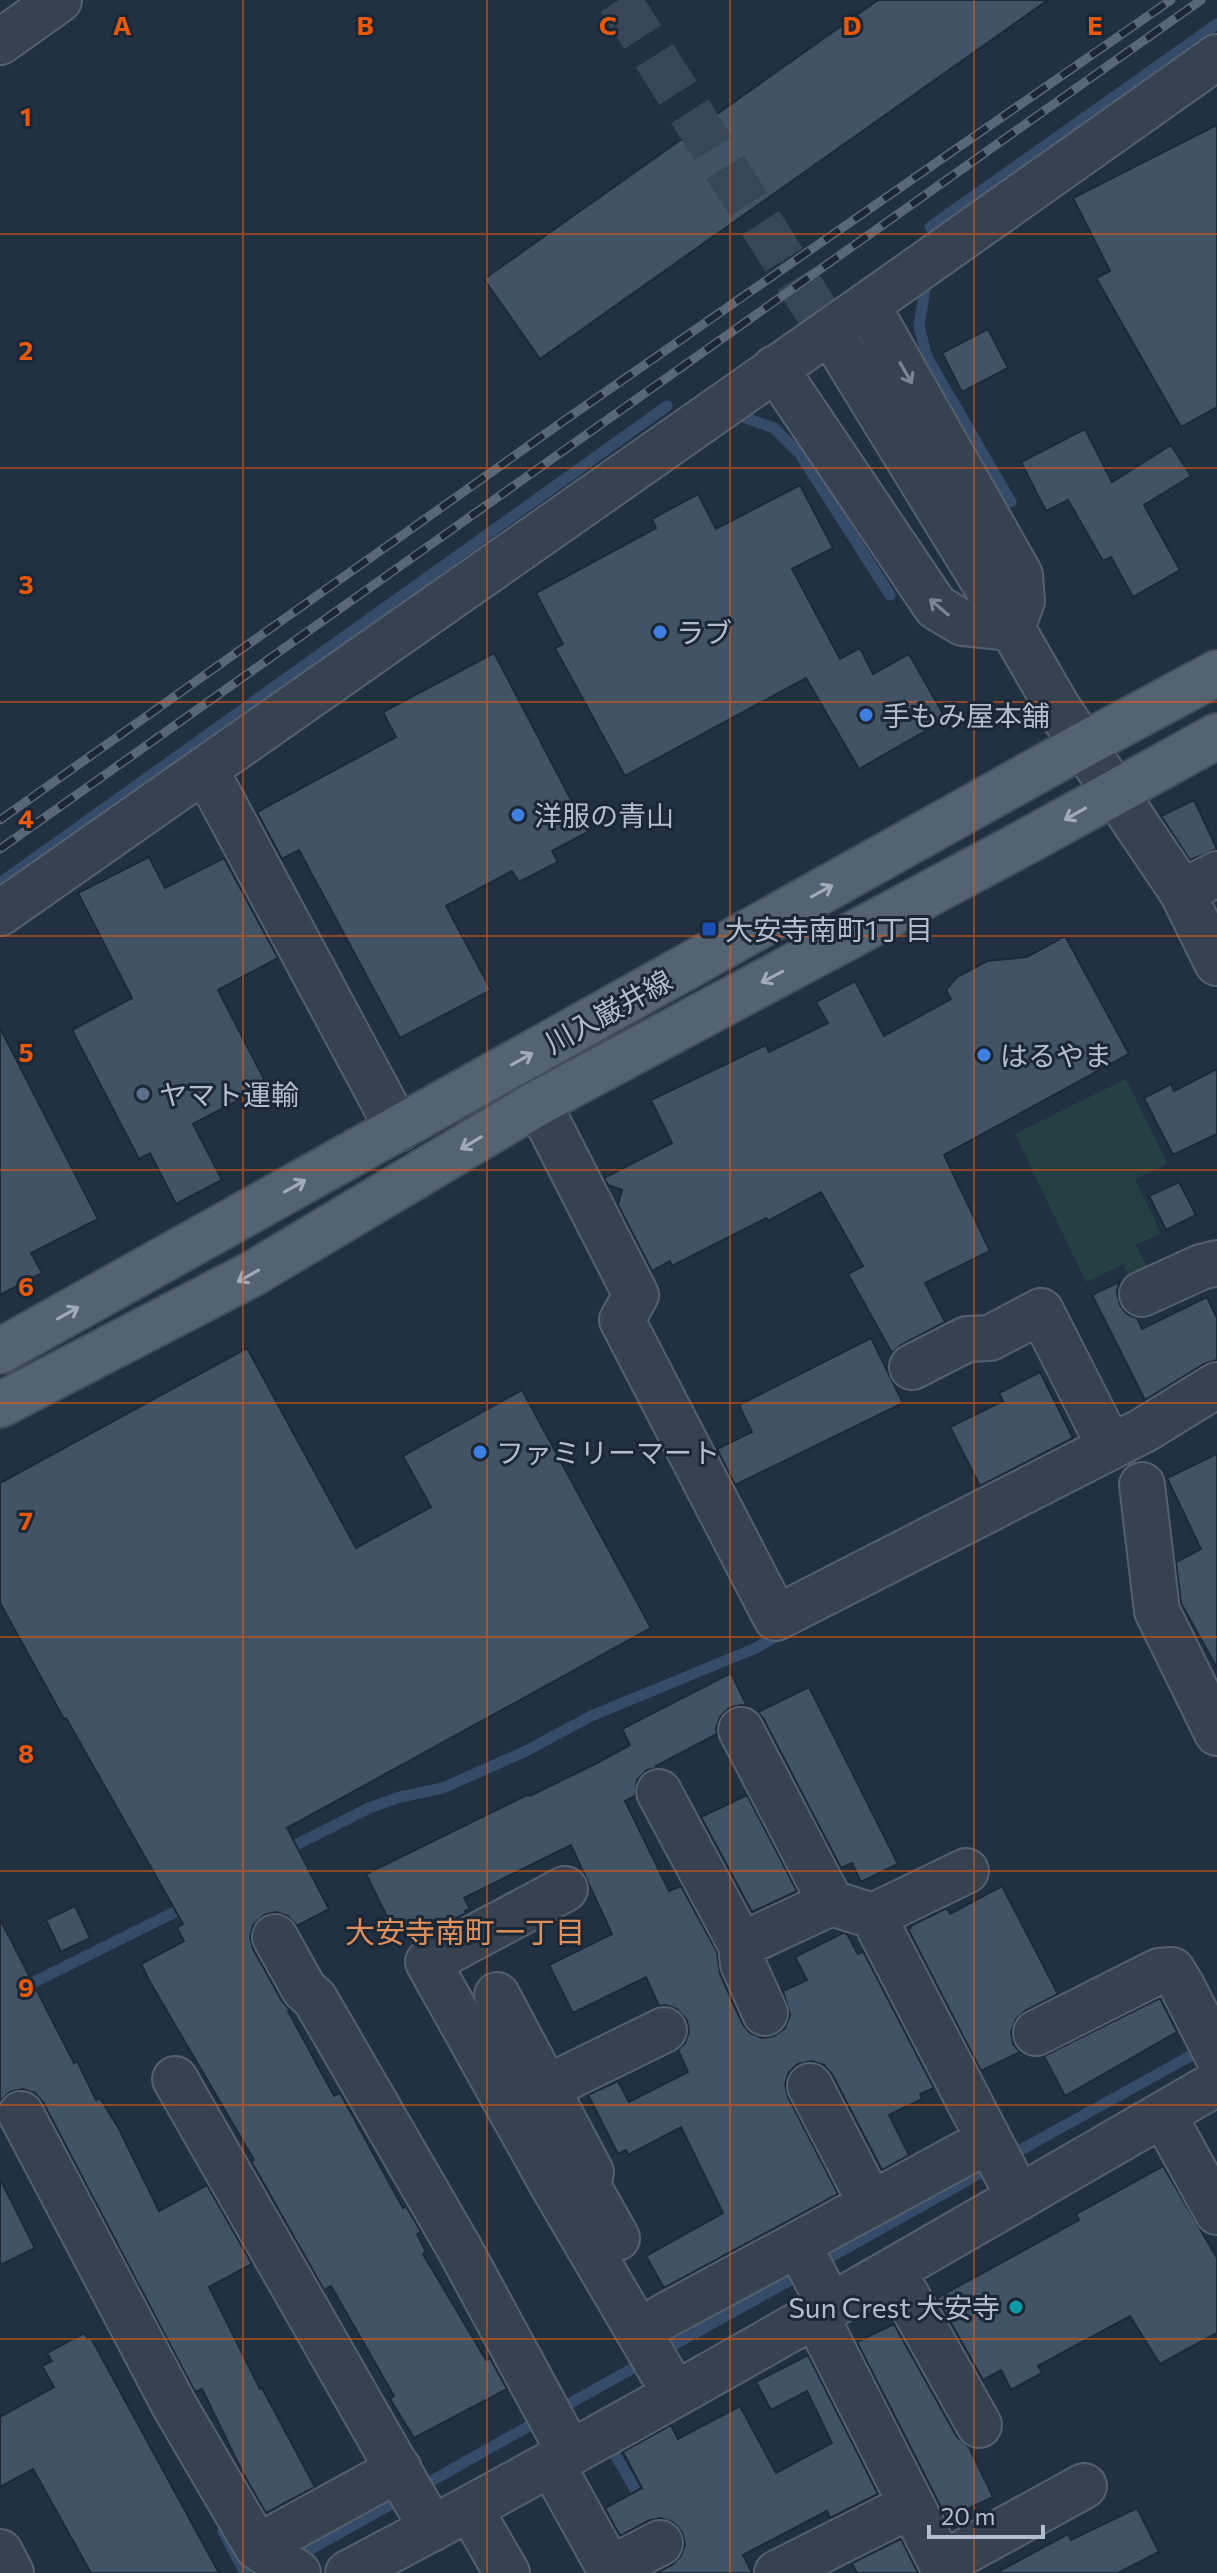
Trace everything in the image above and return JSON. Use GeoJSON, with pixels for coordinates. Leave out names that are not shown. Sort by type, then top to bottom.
{"type":"FeatureCollection","features":[{"type":"Feature","properties":{"kind":"main road","name":"川入巌井線"},"geometry":{"type":"LineString","coordinates":[[0,1351],[1217,673]]}},
{"type":"Feature","properties":{"kind":"main road","name":"川入巌井線"},"geometry":{"type":"LineString","coordinates":[[0,1405],[252,1274],[538,1103],[1217,736]]}},
{"type":"Feature","properties":{"kind":"street"},"geometry":{"type":"LineString","coordinates":[[0,42],[59,0]]}},
{"type":"Feature","properties":{"kind":"street"},"geometry":{"type":"LineString","coordinates":[[0,913],[1217,57]]}},
{"type":"Feature","properties":{"kind":"street"},"geometry":{"type":"LineString","coordinates":[[867,305],[1020,575],[1022,601],[1012,628]]}},
{"type":"Feature","properties":{"kind":"street"},"geometry":{"type":"LineString","coordinates":[[842,351],[1058,708],[1115,792],[1200,883],[1217,963]]}},
{"type":"Feature","properties":{"kind":"street"},"geometry":{"type":"LineString","coordinates":[[775,368],[936,607],[963,623],[1012,628]]}},
{"type":"Feature","properties":{"kind":"street"},"geometry":{"type":"LineString","coordinates":[[205,769],[398,1129]]}},
{"type":"Feature","properties":{"kind":"street"},"geometry":{"type":"LineString","coordinates":[[538,1103],[636,1295],[622,1320],[776,1618],[1144,1430],[1217,1385]]}},
{"type":"Feature","properties":{"kind":"street"},"geometry":{"type":"LineString","coordinates":[[1142,1294],[1201,1267],[1217,1263]]}},
{"type":"Feature","properties":{"kind":"street"},"geometry":{"type":"LineString","coordinates":[[912,1367],[967,1339],[990,1338],[1041,1311],[1110,1447]]}},
{"type":"Feature","properties":{"kind":"street"},"geometry":{"type":"LineString","coordinates":[[1142,1485],[1157,1611],[1217,1733]]}},
{"type":"Feature","properties":{"kind":"street"},"geometry":{"type":"LineString","coordinates":[[741,1730],[831,1903]]}},
{"type":"Feature","properties":{"kind":"street"},"geometry":{"type":"LineString","coordinates":[[659,1792],[741,1945],[743,1964],[765,2013]]}},
{"type":"Feature","properties":{"kind":"street"},"geometry":{"type":"LineString","coordinates":[[741,1945],[831,1903],[873,1916],[966,1871]]}},
{"type":"Feature","properties":{"kind":"street"},"geometry":{"type":"LineString","coordinates":[[565,1889],[428,1962],[553,2186],[670,2356]]}},
{"type":"Feature","properties":{"kind":"street"},"geometry":{"type":"LineString","coordinates":[[873,1916],[1002,2166]]}},
{"type":"Feature","properties":{"kind":"street"},"geometry":{"type":"LineString","coordinates":[[275,1937],[304,1989],[315,1999],[458,2246],[555,2436],[611,2571],[660,2543]]}},
{"type":"Feature","properties":{"kind":"street"},"geometry":{"type":"LineString","coordinates":[[1036,2033],[1159,1971],[1172,1970],[1211,2043]]}},
{"type":"Feature","properties":{"kind":"street"},"geometry":{"type":"LineString","coordinates":[[497,1995],[591,2172],[588,2186],[670,2356]]}},
{"type":"Feature","properties":{"kind":"street"},"geometry":{"type":"LineString","coordinates":[[546,2088],[664,2030]]}},
{"type":"Feature","properties":{"kind":"street"},"geometry":{"type":"LineString","coordinates":[[175,2079],[425,2499],[507,2573]]}},
{"type":"Feature","properties":{"kind":"street"},"geometry":{"type":"LineString","coordinates":[[670,2356],[813,2281],[871,2204],[1163,2114],[1217,2083]]}},
{"type":"Feature","properties":{"kind":"street"},"geometry":{"type":"LineString","coordinates":[[810,2086],[871,2204]]}},
{"type":"Feature","properties":{"kind":"street"},"geometry":{"type":"LineString","coordinates":[[21,2114],[174,2405],[275,2558],[425,2499],[555,2436],[670,2356],[813,2281],[893,2271],[1002,2166]]}},
{"type":"Feature","properties":{"kind":"street"},"geometry":{"type":"LineString","coordinates":[[1163,2114],[1217,2212]]}},
{"type":"Feature","properties":{"kind":"street"},"geometry":{"type":"LineString","coordinates":[[893,2271],[979,2425]]}},
{"type":"Feature","properties":{"kind":"street"},"geometry":{"type":"LineString","coordinates":[[813,2281],[912,2505],[944,2568],[1084,2486]]}},
{"type":"Feature","properties":{"kind":"street"},"geometry":{"type":"LineString","coordinates":[[348,2573],[425,2499]]}},
{"type":"Feature","properties":{"kind":"street"},"geometry":{"type":"LineString","coordinates":[[777,2573],[912,2505]]}},
{"type":"Feature","properties":{"kind":"street"},"geometry":{"type":"LineString","coordinates":[[0,2552],[11,2573]]}},
{"type":"Feature","properties":{"kind":"green space"},"geometry":{"type":"Polygon","coordinates":[[[1126,1079],[1167,1163],[1135,1180],[1161,1233],[1136,1245],[1150,1274],[1132,1282],[1124,1264],[1086,1282],[1015,1134],[1126,1079]]]}},
{"type":"Feature","properties":{"kind":"building"},"geometry":{"type":"Polygon","coordinates":[[[878,0],[1048,0],[540,359],[484,279],[878,0]]]}},
{"type":"Feature","properties":{"kind":"building"},"geometry":{"type":"Polygon","coordinates":[[[1217,125],[1217,407],[1181,427],[1096,278],[1110,271],[1073,198],[1217,125]]]}},
{"type":"Feature","properties":{"kind":"building"},"geometry":{"type":"Polygon","coordinates":[[[988,329],[1008,368],[962,392],[942,353],[988,329]]]}},
{"type":"Feature","properties":{"kind":"building"},"geometry":{"type":"Polygon","coordinates":[[[1085,429],[1112,482],[1171,445],[1191,476],[1144,505],[1180,570],[1133,597],[1111,557],[1103,561],[1068,500],[1046,511],[1021,462],[1085,429]]]}},
{"type":"Feature","properties":{"kind":"building"},"geometry":{"type":"Polygon","coordinates":[[[800,485],[833,548],[792,569],[840,659],[860,648],[873,674],[909,654],[946,719],[859,769],[806,678],[625,776],[555,648],[563,644],[536,593],[656,528],[652,519],[698,494],[716,529],[800,485]]]}},
{"type":"Feature","properties":{"kind":"building"},"geometry":{"type":"Polygon","coordinates":[[[494,653],[588,832],[552,851],[558,862],[519,882],[512,871],[446,906],[491,990],[400,1038],[299,850],[282,859],[257,812],[396,737],[383,712],[494,653]]]}},
{"type":"Feature","properties":{"kind":"building"},"geometry":{"type":"Polygon","coordinates":[[[1194,800],[1217,849],[1190,860],[1161,816],[1194,800]]]}},
{"type":"Feature","properties":{"kind":"building"},"geometry":{"type":"Polygon","coordinates":[[[149,857],[165,888],[224,858],[278,958],[218,990],[267,1085],[193,1124],[222,1180],[176,1204],[150,1153],[139,1159],[72,1030],[132,998],[78,893],[149,857]]]}},
{"type":"Feature","properties":{"kind":"building"},"geometry":{"type":"Polygon","coordinates":[[[1065,936],[1129,1054],[944,1155],[990,1251],[925,1283],[945,1322],[892,1353],[848,1274],[863,1266],[821,1192],[672,1266],[670,1261],[652,1271],[618,1205],[622,1190],[608,1185],[604,1178],[672,1143],[651,1100],[766,1045],[769,1052],[828,1023],[816,1002],[855,981],[884,1036],[951,999],[946,990],[957,977],[987,961],[1027,957],[1065,936]]]}},
{"type":"Feature","properties":{"kind":"building"},"geometry":{"type":"Polygon","coordinates":[[[0,1028],[98,1219],[31,1253],[42,1273],[0,1295],[0,1028]]]}},
{"type":"Feature","properties":{"kind":"building"},"geometry":{"type":"Polygon","coordinates":[[[1217,1069],[1217,1134],[1173,1155],[1144,1098],[1171,1084],[1174,1091],[1217,1069]]]}},
{"type":"Feature","properties":{"kind":"building"},"geometry":{"type":"Polygon","coordinates":[[[1179,1182],[1196,1215],[1166,1230],[1149,1196],[1179,1182]]]}},
{"type":"Feature","properties":{"kind":"building"},"geometry":{"type":"Polygon","coordinates":[[[1119,1282],[1117,1292],[1120,1305],[1127,1314],[1137,1318],[1142,1329],[1207,1297],[1217,1318],[1217,1360],[1204,1364],[1145,1400],[1092,1295],[1119,1282]]]}},
{"type":"Feature","properties":{"kind":"building"},"geometry":{"type":"Polygon","coordinates":[[[871,1338],[903,1403],[735,1485],[717,1449],[752,1432],[739,1405],[871,1338]]]}},
{"type":"Feature","properties":{"kind":"building"},"geometry":{"type":"Polygon","coordinates":[[[247,1348],[356,1548],[431,1507],[403,1456],[522,1390],[651,1628],[287,1828],[329,1909],[297,1926],[288,1916],[276,1912],[264,1915],[253,1925],[250,1937],[253,1949],[290,2010],[334,2096],[340,2093],[403,2208],[406,2206],[421,2232],[417,2234],[426,2252],[423,2254],[486,2360],[490,2358],[507,2389],[414,2438],[390,2399],[394,2396],[331,2286],[324,2290],[251,2161],[254,2160],[141,1964],[184,1941],[177,1928],[183,1924],[0,1603],[0,1483],[247,1348]]]}},
{"type":"Feature","properties":{"kind":"building"},"geometry":{"type":"Polygon","coordinates":[[[1040,1372],[1073,1438],[980,1486],[950,1427],[1003,1401],[999,1393],[1040,1372]]]}},
{"type":"Feature","properties":{"kind":"building"},"geometry":{"type":"Polygon","coordinates":[[[1217,1454],[1217,1668],[1181,1603],[1176,1562],[1201,1549],[1167,1478],[1217,1454]]]}},
{"type":"Feature","properties":{"kind":"building"},"geometry":{"type":"Polygon","coordinates":[[[731,1673],[747,1706],[729,1708],[720,1717],[717,1734],[657,1768],[647,1770],[637,1780],[635,1796],[625,1801],[669,1891],[681,1886],[717,1952],[720,1974],[742,2023],[750,2033],[762,2038],[774,2036],[785,2028],[790,2015],[783,1991],[807,1980],[795,1957],[843,1933],[847,1934],[858,1954],[863,1951],[934,2088],[920,2094],[922,2099],[889,2115],[909,2155],[882,2170],[832,2074],[824,2065],[812,2061],[798,2064],[789,2072],[785,2084],[788,2097],[838,2194],[664,2288],[646,2256],[723,2213],[681,2127],[628,2155],[626,2150],[618,2154],[588,2095],[618,2081],[629,2102],[688,2072],[678,2050],[689,2032],[687,2020],[677,2009],[659,2006],[646,1977],[573,2013],[549,1965],[612,1934],[571,1845],[464,1898],[470,1909],[466,1913],[419,1938],[414,1927],[396,1935],[366,1874],[630,1745],[622,1729],[731,1673]]]}},
{"type":"Feature","properties":{"kind":"building"},"geometry":{"type":"Polygon","coordinates":[[[809,1687],[898,1864],[861,1882],[852,1863],[841,1868],[758,1712],[809,1687]]]}},
{"type":"Feature","properties":{"kind":"building"},"geometry":{"type":"Polygon","coordinates":[[[747,1795],[797,1891],[752,1912],[701,1817],[747,1795]]]}},
{"type":"Feature","properties":{"kind":"building"},"geometry":{"type":"Polygon","coordinates":[[[1002,1886],[1058,1994],[1016,2019],[1011,2032],[1013,2044],[1020,2052],[981,2071],[908,1929],[947,1908],[950,1914],[1002,1886]]]}},
{"type":"Feature","properties":{"kind":"building"},"geometry":{"type":"Polygon","coordinates":[[[75,1906],[90,1938],[61,1952],[46,1920],[75,1906]]]}},
{"type":"Feature","properties":{"kind":"building"},"geometry":{"type":"Polygon","coordinates":[[[0,1919],[74,2063],[77,2061],[96,2100],[100,2098],[119,2129],[159,2211],[207,2185],[252,2264],[209,2287],[260,2389],[315,2487],[266,2513],[202,2389],[195,2392],[43,2102],[35,2093],[23,2089],[10,2092],[0,2101],[0,1919]]]}},
{"type":"Feature","properties":{"kind":"building"},"geometry":{"type":"Polygon","coordinates":[[[1160,1998],[1177,2032],[1065,2096],[1044,2056],[1160,1998]]]}},
{"type":"Feature","properties":{"kind":"building"},"geometry":{"type":"Polygon","coordinates":[[[1163,2166],[1217,2258],[1217,2333],[1160,2364],[1130,2316],[1038,2366],[1042,2373],[1011,2390],[1001,2370],[983,2380],[937,2298],[1079,2220],[1076,2214],[1163,2166]]]}},
{"type":"Feature","properties":{"kind":"building"},"geometry":{"type":"Polygon","coordinates":[[[0,2179],[35,2248],[0,2265],[0,2179]]]}},
{"type":"Feature","properties":{"kind":"building"},"geometry":{"type":"Polygon","coordinates":[[[894,2324],[957,2437],[969,2447],[993,2497],[947,2519],[857,2342],[894,2324]]]}},
{"type":"Feature","properties":{"kind":"building"},"geometry":{"type":"Polygon","coordinates":[[[84,2333],[88,2339],[91,2338],[219,2573],[91,2573],[33,2469],[0,2487],[0,2417],[54,2387],[42,2366],[52,2361],[47,2353],[84,2333]]]}},
{"type":"Feature","properties":{"kind":"building"},"geometry":{"type":"Polygon","coordinates":[[[808,2355],[878,2494],[830,2518],[827,2511],[743,2555],[752,2573],[656,2573],[681,2556],[685,2545],[682,2532],[673,2522],[660,2518],[620,2536],[605,2508],[642,2488],[623,2452],[671,2425],[678,2439],[740,2406],[776,2473],[832,2443],[807,2391],[771,2410],[756,2382],[808,2355]]]}},
{"type":"Feature","properties":{"kind":"building"},"geometry":{"type":"Polygon","coordinates":[[[1137,2508],[1159,2552],[1118,2573],[996,2573],[1068,2534],[1071,2540],[1137,2508]]]}},
{"type":"Feature","properties":{"kind":"building"},"geometry":{"type":"Polygon","coordinates":[[[901,2539],[918,2573],[857,2573],[852,2563],[901,2539]]]}},
{"type":"Feature","properties":{"kind":"waterway"},"geometry":{"type":"LineString","coordinates":[[930,227],[1217,24]]}},
{"type":"Feature","properties":{"kind":"waterway"},"geometry":{"type":"LineString","coordinates":[[925,289],[919,326],[927,357],[1011,502]]}},
{"type":"Feature","properties":{"kind":"waterway"},"geometry":{"type":"LineString","coordinates":[[0,883],[667,406]]}},
{"type":"Feature","properties":{"kind":"waterway"},"geometry":{"type":"LineString","coordinates":[[740,416],[774,428],[800,454],[890,595]]}},
{"type":"Feature","properties":{"kind":"waterway"},"geometry":{"type":"LineString","coordinates":[[284,1851],[369,1808],[400,1797],[443,1788],[526,1751],[591,1716],[756,1648],[783,1632]]}},
{"type":"Feature","properties":{"kind":"waterway"},"geometry":{"type":"LineString","coordinates":[[0,1999],[189,1905]]}},
{"type":"Feature","properties":{"kind":"waterway"},"geometry":{"type":"LineString","coordinates":[[1008,2157],[1203,2049]]}},
{"type":"Feature","properties":{"kind":"waterway"},"geometry":{"type":"LineString","coordinates":[[820,2263],[993,2166]]}},
{"type":"Feature","properties":{"kind":"waterway"},"geometry":{"type":"LineString","coordinates":[[659,2353],[805,2272]]}},
{"type":"Feature","properties":{"kind":"waterway"},"geometry":{"type":"LineString","coordinates":[[558,2410],[644,2362]]}},
{"type":"Feature","properties":{"kind":"waterway"},"geometry":{"type":"LineString","coordinates":[[419,2488],[543,2418]]}},
{"type":"Feature","properties":{"kind":"waterway"},"geometry":{"type":"LineString","coordinates":[[616,2456],[683,2573]]}},
{"type":"Feature","properties":{"kind":"waterway"},"geometry":{"type":"LineString","coordinates":[[293,2559],[404,2497]]}},
{"type":"Feature","properties":{"kind":"waterway"},"geometry":{"type":"LineString","coordinates":[[223,2531],[245,2573]]}},
{"type":"Feature","properties":{"kind":"tunnel"},"geometry":{"type":"LineString","coordinates":[[619,0],[842,351]]}},
{"type":"Feature","properties":{"kind":"railway"},"geometry":{"type":"LineString","coordinates":[[0,820],[565,420],[1171,0]]}},
{"type":"Feature","properties":{"kind":"railway"},"geometry":{"type":"LineString","coordinates":[[0,849],[1201,0]]}},
{"type":"Feature","properties":{"kind":"place","name":"ラブ"},"geometry":{"type":"Point","coordinates":[660,632]}},
{"type":"Feature","properties":{"kind":"place","name":"手もみ屋本舗"},"geometry":{"type":"Point","coordinates":[866,715]}},
{"type":"Feature","properties":{"kind":"place","name":"洋服の青山"},"geometry":{"type":"Point","coordinates":[518,815]}},
{"type":"Feature","properties":{"kind":"place","name":"大安寺南町1丁目"},"geometry":{"type":"Point","coordinates":[709,929]}},
{"type":"Feature","properties":{"kind":"place","name":"はるやま"},"geometry":{"type":"Point","coordinates":[984,1055]}},
{"type":"Feature","properties":{"kind":"place","name":"ヤマト運輸"},"geometry":{"type":"Point","coordinates":[143,1094]}},
{"type":"Feature","properties":{"kind":"place","name":"ファミリーマート"},"geometry":{"type":"Point","coordinates":[480,1452]}},
{"type":"Feature","properties":{"kind":"place","name":"Sun Crest 大安寺"},"geometry":{"type":"Point","coordinates":[1016,2307]}},
{"type":"Feature","properties":{"kind":"district","name":"大安寺南町一丁目"},"geometry":{"type":"Point","coordinates":[465,1930]}}]}
